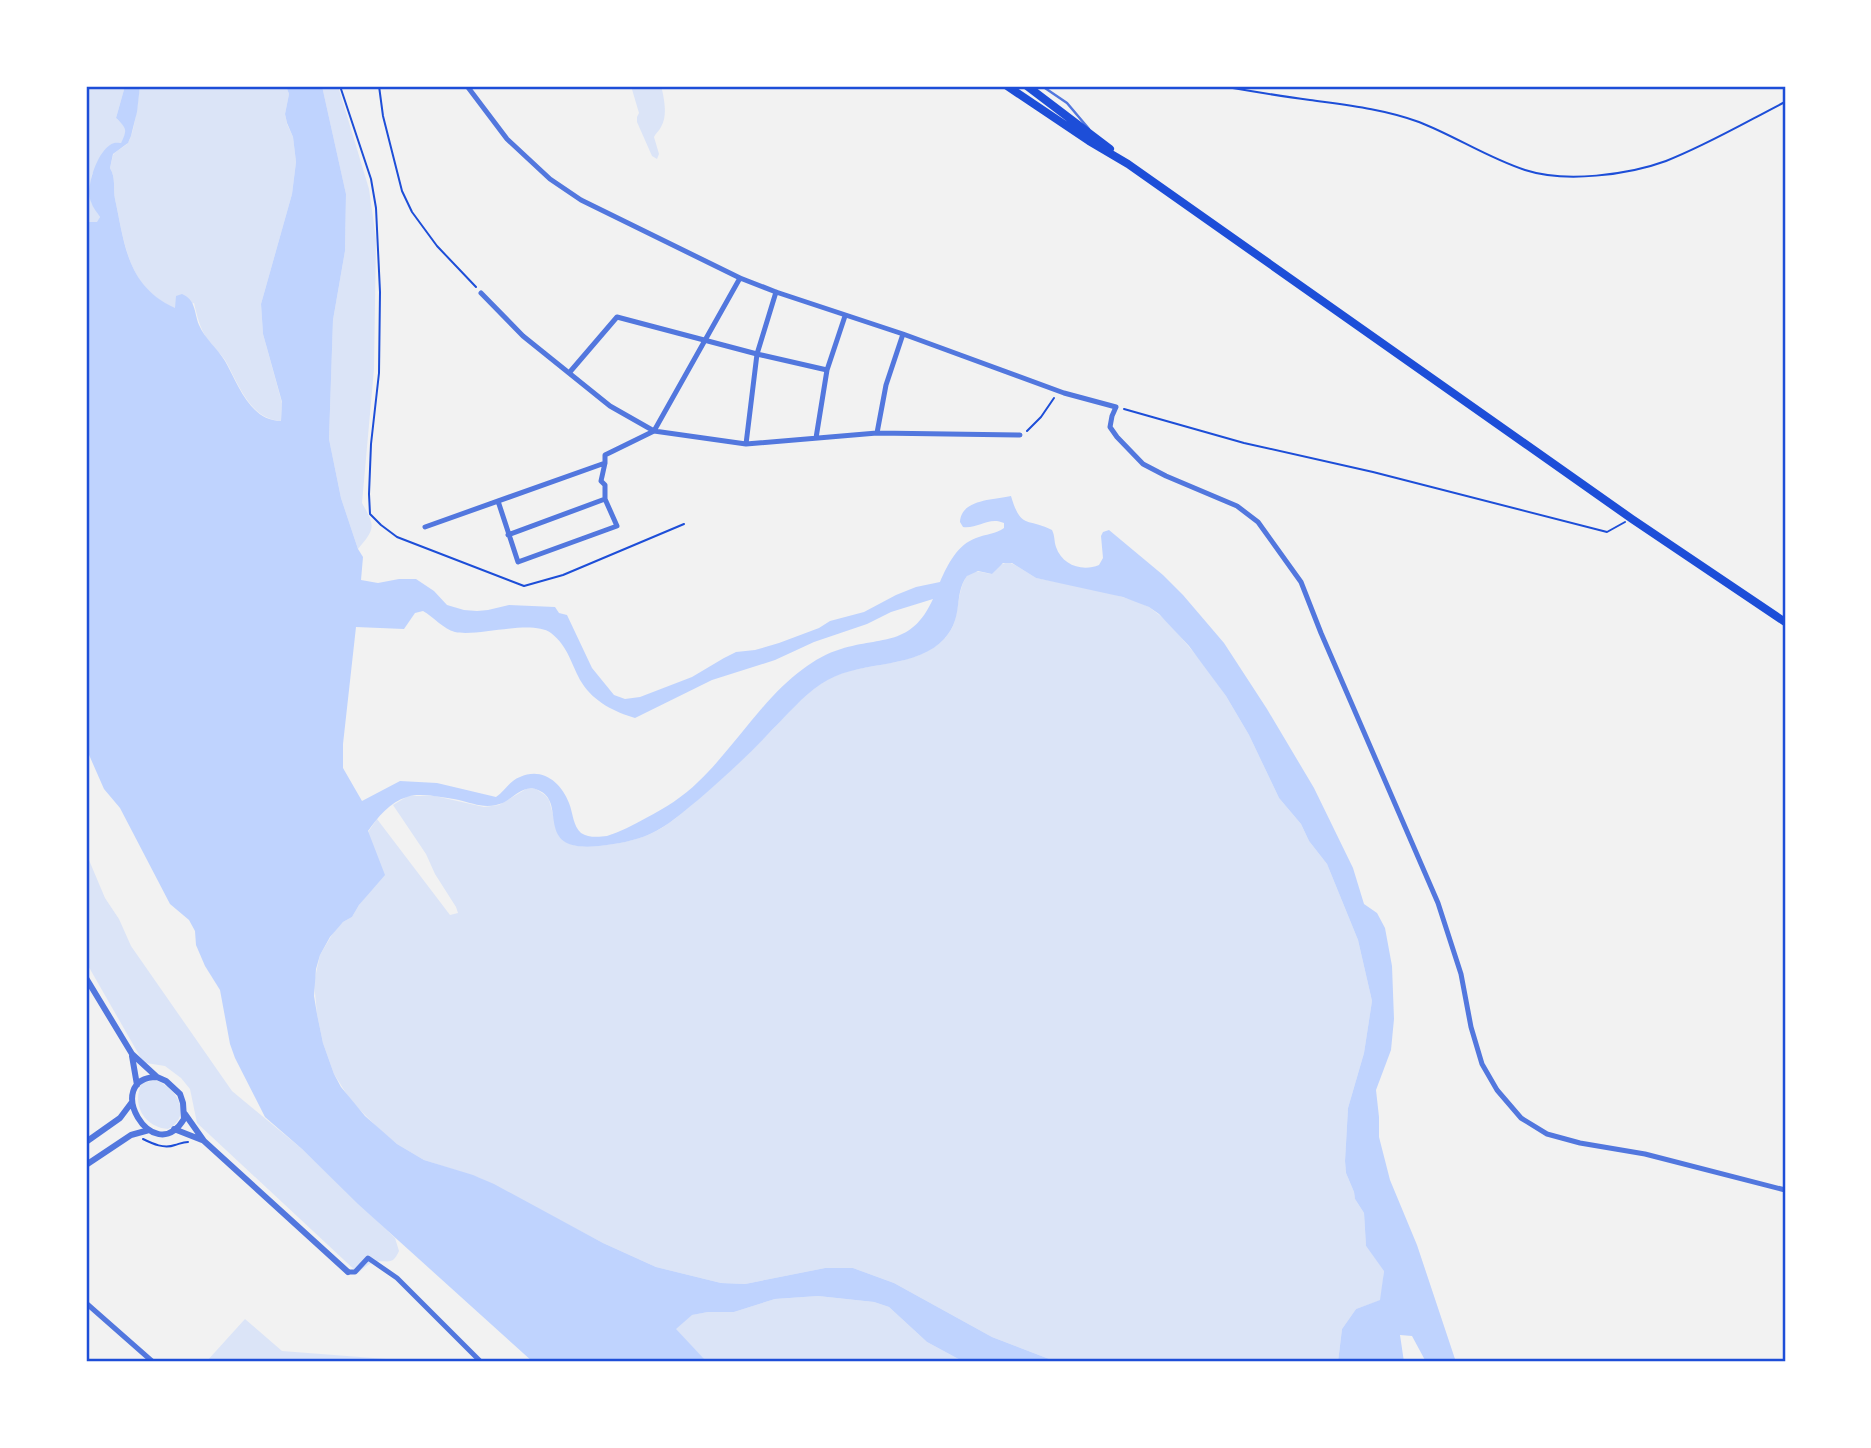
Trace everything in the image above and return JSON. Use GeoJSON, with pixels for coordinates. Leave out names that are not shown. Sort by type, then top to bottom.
{"type":"FeatureCollection","features":[{"type":"Feature","properties":{"kind":"main road"},"geometry":{"type":"LineString","coordinates":[[1007,86],[1128,164],[1632,519],[1785,622]]}},
{"type":"Feature","properties":{"kind":"main road"},"geometry":{"type":"LineString","coordinates":[[1027,86],[1128,164]]}},
{"type":"Feature","properties":{"kind":"street"},"geometry":{"type":"LineString","coordinates":[[467,86],[507,139],[550,179],[582,200],[740,278],[776,292],[903,334],[1059,391],[1116,407],[1110,427],[1143,464],[1237,506],[1258,523],[1301,582],[1438,903],[1461,974],[1471,1027],[1482,1064],[1497,1090],[1521,1118],[1547,1134],[1580,1143],[1645,1154],[1785,1190]]}},
{"type":"Feature","properties":{"kind":"street"},"geometry":{"type":"LineString","coordinates":[[498,501],[518,562],[617,526],[605,499],[605,485],[601,481],[606,455],[654,431],[740,278]]}},
{"type":"Feature","properties":{"kind":"street"},"geometry":{"type":"LineString","coordinates":[[746,444],[757,354],[776,292]]}},
{"type":"Feature","properties":{"kind":"street"},"geometry":{"type":"LineString","coordinates":[[481,293],[523,336],[610,406],[654,431],[746,444],[877,433],[1020,435]]}},
{"type":"Feature","properties":{"kind":"street"},"geometry":{"type":"LineString","coordinates":[[816,438],[827,370],[845,316]]}},
{"type":"Feature","properties":{"kind":"street"},"geometry":{"type":"LineString","coordinates":[[569,373],[617,317],[827,370]]}},
{"type":"Feature","properties":{"kind":"street"},"geometry":{"type":"LineString","coordinates":[[877,433],[886,385],[903,334]]}},
{"type":"Feature","properties":{"kind":"street"},"geometry":{"type":"LineString","coordinates":[[425,527],[606,463]]}},
{"type":"Feature","properties":{"kind":"street"},"geometry":{"type":"LineString","coordinates":[[508,535],[605,499]]}},
{"type":"Feature","properties":{"kind":"street"},"geometry":{"type":"LineString","coordinates":[[86,978],[132,1054],[180,1094],[185,1114],[204,1141],[348,1272],[355,1272],[368,1258],[397,1278],[481,1362]]}},
{"type":"Feature","properties":{"kind":"street"},"geometry":{"type":"LineString","coordinates":[[132,1054],[137,1085]]}},
{"type":"Feature","properties":{"kind":"street"},"geometry":{"type":"LineString","coordinates":[[149,1130],[137,1119],[132,1102],[133,1094],[137,1085],[148,1077],[157,1077]]}},
{"type":"Feature","properties":{"kind":"street"},"geometry":{"type":"LineString","coordinates":[[86,1142],[120,1118],[132,1102]]}},
{"type":"Feature","properties":{"kind":"street"},"geometry":{"type":"LineString","coordinates":[[86,1166],[131,1135],[149,1130],[166,1133],[174,1129],[181,1124],[185,1114]]}},
{"type":"Feature","properties":{"kind":"street"},"geometry":{"type":"LineString","coordinates":[[174,1129],[204,1141]]}},
{"type":"Feature","properties":{"kind":"street"},"geometry":{"type":"LineString","coordinates":[[86,1303],[153,1362]]}},
{"type":"Feature","properties":{"kind":"lane"},"geometry":{"type":"LineString","coordinates":[[1042,86],[1067,103],[1098,139]]}},
{"type":"Feature","properties":{"kind":"path"},"geometry":{"type":"LineString","coordinates":[[340,86],[370,179],[379,245],[379,373],[371,444],[370,514],[397,537],[524,586],[563,575],[684,524]]}},
{"type":"Feature","properties":{"kind":"path"},"geometry":{"type":"LineString","coordinates":[[379,86],[383,116],[402,191],[412,212],[437,246],[481,293]]}},
{"type":"Feature","properties":{"kind":"path"},"geometry":{"type":"LineString","coordinates":[[1221,86],[1370,108],[1418,122],[1487,155],[1550,176],[1590,176],[1663,162],[1785,102]]}},
{"type":"Feature","properties":{"kind":"path"},"geometry":{"type":"LineString","coordinates":[[1020,435],[1041,417],[1059,391]]}},
{"type":"Feature","properties":{"kind":"path"},"geometry":{"type":"LineString","coordinates":[[1116,407],[1244,443],[1607,532],[1632,519]]}},
{"type":"Feature","properties":{"kind":"path"},"geometry":{"type":"LineString","coordinates":[[141,1138],[166,1146],[190,1142]]}},
{"type":"Feature","properties":{"kind":"shaded area"},"geometry":{"type":"Polygon","coordinates":[[[86,86],[125,86],[116,118],[125,127],[126,133],[121,143],[92,174],[91,202],[100,217],[98,222],[86,222],[86,86]]]}},
{"type":"Feature","properties":{"kind":"shaded area"},"geometry":{"type":"Polygon","coordinates":[[[140,86],[286,86],[289,94],[285,114],[293,137],[296,162],[292,194],[261,304],[263,334],[282,403],[281,421],[261,414],[246,399],[225,360],[205,335],[194,303],[175,309],[152,294],[136,274],[123,237],[110,168],[113,155],[130,139],[140,86]]]}},
{"type":"Feature","properties":{"kind":"shaded area"},"geometry":{"type":"Polygon","coordinates":[[[322,86],[338,86],[369,189],[376,239],[374,369],[362,503],[372,527],[358,549],[341,498],[329,439],[333,320],[345,251],[346,194],[322,86]]]}},
{"type":"Feature","properties":{"kind":"shaded area"},"geometry":{"type":"Polygon","coordinates":[[[631,86],[661,86],[665,112],[663,123],[654,137],[659,154],[657,159],[652,156],[637,122],[639,113],[631,86]]]}},
{"type":"Feature","properties":{"kind":"shaded area"},"geometry":{"type":"Polygon","coordinates":[[[1008,562],[1036,578],[1102,591],[1136,601],[1167,621],[1226,696],[1249,735],[1279,798],[1301,824],[1309,841],[1327,864],[1358,940],[1372,1001],[1364,1053],[1348,1108],[1345,1161],[1355,1199],[1364,1213],[1366,1246],[1384,1270],[1381,1300],[1356,1309],[1342,1329],[1338,1362],[1057,1362],[992,1337],[894,1283],[853,1268],[825,1268],[745,1284],[721,1283],[656,1267],[603,1243],[480,1178],[424,1160],[397,1144],[351,1101],[334,1074],[323,1043],[314,982],[320,955],[336,928],[352,917],[371,890],[368,832],[377,819],[450,915],[458,913],[426,854],[393,805],[408,796],[435,796],[484,807],[499,805],[526,789],[536,789],[549,800],[559,836],[567,843],[598,846],[644,836],[675,819],[825,681],[852,670],[910,658],[936,646],[953,626],[961,589],[967,576],[976,572],[992,574],[1000,565],[1008,562]]]}},
{"type":"Feature","properties":{"kind":"shaded area"},"geometry":{"type":"Polygon","coordinates":[[[86,853],[105,898],[119,919],[131,946],[232,1091],[302,1149],[395,1238],[399,1251],[394,1259],[374,1262],[358,1273],[197,1123],[190,1089],[181,1078],[165,1066],[142,1060],[86,962],[86,853]]]}},
{"type":"Feature","properties":{"kind":"shaded area"},"geometry":{"type":"Polygon","coordinates":[[[155,1080],[170,1089],[181,1109],[176,1123],[168,1129],[152,1124],[139,1106],[142,1083],[155,1080]]]}},
{"type":"Feature","properties":{"kind":"shaded area"},"geometry":{"type":"Polygon","coordinates":[[[818,1296],[874,1302],[889,1307],[927,1342],[964,1362],[707,1362],[675,1329],[691,1315],[734,1312],[775,1299],[818,1296]]]}},
{"type":"Feature","properties":{"kind":"shaded area"},"geometry":{"type":"Polygon","coordinates":[[[245,1319],[282,1351],[425,1362],[206,1362],[245,1319]]]}},
{"type":"Feature","properties":{"kind":"water"},"geometry":{"type":"Polygon","coordinates":[[[125,86],[140,86],[131,136],[128,143],[113,154],[110,168],[126,248],[138,276],[159,299],[175,308],[176,296],[182,294],[190,300],[202,330],[225,361],[246,400],[261,415],[281,421],[282,402],[263,334],[261,304],[292,194],[296,162],[293,137],[285,114],[289,94],[286,86],[322,86],[346,194],[345,251],[333,320],[329,439],[341,498],[363,557],[361,580],[378,583],[416,579],[434,591],[447,605],[464,610],[488,610],[509,605],[555,607],[559,613],[567,615],[592,668],[614,695],[625,699],[640,697],[692,677],[736,652],[779,643],[830,621],[864,612],[916,587],[940,582],[963,545],[1004,528],[1004,523],[999,521],[968,527],[963,527],[960,522],[966,509],[988,500],[1011,496],[1022,518],[1052,530],[1059,553],[1073,565],[1086,568],[1099,565],[1103,558],[1101,536],[1109,530],[1163,575],[1224,643],[1267,709],[1314,788],[1353,868],[1364,904],[1377,913],[1385,928],[1392,966],[1394,1019],[1391,1050],[1376,1090],[1379,1137],[1390,1180],[1417,1245],[1456,1362],[1426,1362],[1412,1336],[1400,1335],[1404,1362],[1338,1362],[1342,1329],[1356,1309],[1380,1300],[1384,1271],[1366,1246],[1364,1213],[1355,1199],[1345,1161],[1348,1108],[1364,1053],[1372,1001],[1358,940],[1327,864],[1309,841],[1301,824],[1279,798],[1249,735],[1226,696],[1189,646],[1159,614],[1123,597],[1036,578],[1012,563],[1003,563],[992,574],[978,571],[967,576],[960,592],[953,626],[940,643],[913,657],[850,671],[821,684],[698,800],[657,831],[625,842],[599,846],[578,846],[565,842],[558,835],[547,796],[532,789],[521,791],[491,806],[425,795],[401,799],[380,816],[368,831],[385,875],[352,917],[343,922],[330,937],[316,969],[314,996],[323,1043],[341,1087],[365,1116],[397,1144],[424,1160],[494,1184],[603,1243],[656,1267],[721,1283],[745,1284],[825,1268],[853,1268],[894,1283],[992,1337],[1057,1362],[964,1362],[927,1342],[889,1307],[874,1302],[818,1296],[775,1299],[734,1312],[692,1315],[676,1329],[707,1362],[533,1362],[358,1204],[265,1117],[235,1058],[220,990],[196,945],[195,931],[189,920],[170,904],[120,808],[104,789],[86,748],[86,222],[97,222],[100,217],[90,196],[91,180],[97,163],[105,149],[113,143],[121,143],[125,135],[124,127],[116,118],[125,86]],[[933,599],[891,612],[775,660],[712,680],[635,718],[613,709],[593,696],[582,683],[562,644],[551,633],[542,629],[455,632],[423,611],[415,613],[404,629],[356,627],[343,744],[343,768],[362,801],[400,781],[437,783],[496,797],[516,779],[528,774],[543,775],[556,783],[566,795],[576,827],[581,833],[597,837],[607,836],[660,810],[692,787],[774,694],[808,666],[836,651],[894,637],[915,625],[933,599]]]}}]}
